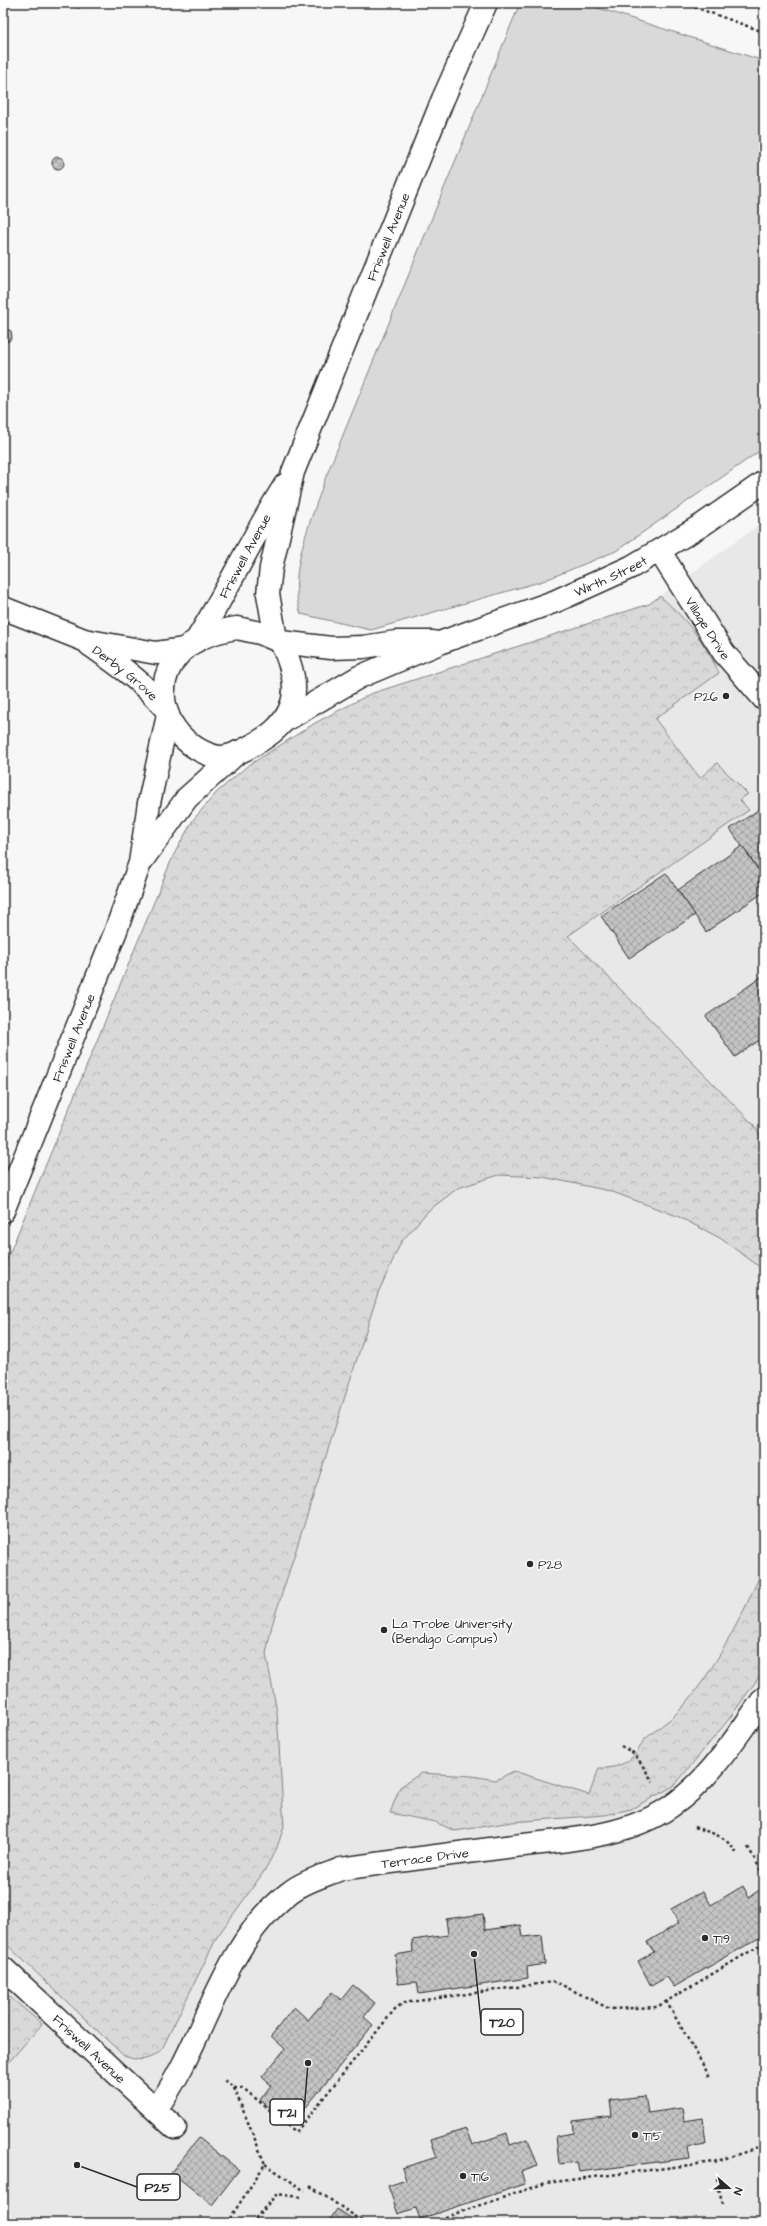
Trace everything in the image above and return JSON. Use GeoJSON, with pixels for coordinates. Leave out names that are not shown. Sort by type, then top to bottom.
{"type":"FeatureCollection","features":[{"type":"Feature","properties":{"kind":"street","name":"Friswell Avenue"},"geometry":{"type":"LineString","coordinates":[[278,640],[268,594],[271,568],[293,472],[443,99],[486,3]]}},
{"type":"Feature","properties":{"kind":"street","name":"Friswell Avenue"},"geometry":{"type":"LineString","coordinates":[[191,645],[219,604],[263,519],[293,472]]}},
{"type":"Feature","properties":{"kind":"street","name":"Wirth Street"},"geometry":{"type":"LineString","coordinates":[[284,721],[359,677],[442,642],[556,601],[631,567],[660,552],[764,482]]}},
{"type":"Feature","properties":{"kind":"street","name":"Village Drive"},"geometry":{"type":"LineString","coordinates":[[660,552],[724,653],[764,699]]}},
{"type":"Feature","properties":{"kind":"street","name":"Derby Grove"},"geometry":{"type":"LineString","coordinates":[[3,608],[84,640],[156,653],[191,645]]}},
{"type":"Feature","properties":{"kind":"street"},"geometry":{"type":"LineString","coordinates":[[237,628],[260,633],[278,640],[290,662],[295,682],[292,703],[284,721],[269,736],[239,751],[222,757],[201,752],[184,741],[172,726],[166,711],[164,688],[169,669],[191,645],[214,632],[237,628]]}},
{"type":"Feature","properties":{"kind":"street","name":"Derby Grove"},"geometry":{"type":"LineString","coordinates":[[84,640],[128,671],[148,688],[166,711]]}},
{"type":"Feature","properties":{"kind":"street","name":"Wirth Street"},"geometry":{"type":"LineString","coordinates":[[278,640],[331,648],[362,647],[396,642],[442,642]]}},
{"type":"Feature","properties":{"kind":"street","name":"Friswell Avenue"},"geometry":{"type":"LineString","coordinates":[[3,1211],[115,933],[140,863],[149,803],[166,711]]}},
{"type":"Feature","properties":{"kind":"street","name":"Friswell Avenue"},"geometry":{"type":"LineString","coordinates":[[140,863],[187,798],[239,751]]}},
{"type":"Feature","properties":{"kind":"street","name":"Terrace Drive"},"geometry":{"type":"LineString","coordinates":[[156,2109],[171,2085],[234,1957],[253,1930],[289,1893],[305,1883],[341,1869],[587,1836],[628,1828],[649,1819],[670,1807],[696,1786],[721,1757],[764,1698]]}},
{"type":"Feature","properties":{"kind":"street","name":"Friswell Avenue"},"geometry":{"type":"LineString","coordinates":[[3,1968],[176,2128]]}},
{"type":"Feature","properties":{"kind":"path"},"geometry":{"type":"LineString","coordinates":[[682,3],[764,32]]}},
{"type":"Feature","properties":{"kind":"path"},"geometry":{"type":"LineString","coordinates":[[748,1847],[764,1876]]}},
{"type":"Feature","properties":{"kind":"path"},"geometry":{"type":"LineString","coordinates":[[234,2088],[243,2088],[296,2132],[395,2009],[403,2003],[552,1982],[560,1984],[610,2009],[657,2007],[764,1943]]}},
{"type":"Feature","properties":{"kind":"path"},"geometry":{"type":"LineString","coordinates":[[666,2001],[710,2077]]}},
{"type":"Feature","properties":{"kind":"path"},"geometry":{"type":"LineString","coordinates":[[225,2080],[234,2088],[265,2164],[304,2191]]}},
{"type":"Feature","properties":{"kind":"path"},"geometry":{"type":"LineString","coordinates":[[428,2223],[546,2183],[714,2162],[764,2146]]}},
{"type":"Feature","properties":{"kind":"path"},"geometry":{"type":"LineString","coordinates":[[227,2223],[265,2164]]}},
{"type":"Feature","properties":{"kind":"path"},"geometry":{"type":"LineString","coordinates":[[717,2178],[722,2204]]}},
{"type":"Feature","properties":{"kind":"path"},"geometry":{"type":"LineString","coordinates":[[310,2186],[365,2223]]}},
{"type":"Feature","properties":{"kind":"path"},"geometry":{"type":"LineString","coordinates":[[251,2223],[278,2194],[300,2197]]}},
{"type":"Feature","properties":{"kind":"shaded area","name":"La Trobe University (Bendigo Campus)"},"geometry":{"type":"Polygon","coordinates":[[[764,521],[764,2223],[3,2223],[3,2069],[42,2024],[3,1991],[3,1269],[173,856],[193,820],[216,793],[246,767],[315,723],[370,694],[649,604],[764,521]]]}},
{"type":"Feature","properties":{"kind":"green space"},"geometry":{"type":"Polygon","coordinates":[[[520,3],[583,3],[764,61],[764,448],[616,551],[543,581],[371,630],[301,614],[297,598],[297,582],[302,546],[325,479],[520,3]]]}},
{"type":"Feature","properties":{"kind":"green space"},"geometry":{"type":"Polygon","coordinates":[[[660,596],[694,631],[708,651],[719,673],[655,719],[700,778],[717,763],[748,794],[740,800],[749,810],[568,936],[754,1125],[764,1143],[764,1270],[720,1238],[677,1216],[610,1191],[543,1177],[499,1175],[458,1188],[428,1211],[401,1242],[378,1293],[272,1625],[266,1654],[277,1712],[284,1827],[276,1850],[263,1873],[217,1937],[162,2049],[153,2056],[140,2060],[124,2056],[3,1941],[3,1269],[173,856],[193,820],[216,793],[246,767],[315,723],[370,694],[649,604],[660,596]]]}},
{"type":"Feature","properties":{"kind":"green space"},"geometry":{"type":"Polygon","coordinates":[[[764,1566],[764,1670],[729,1719],[674,1786],[631,1809],[605,1815],[512,1822],[455,1831],[435,1822],[390,1813],[400,1787],[421,1773],[472,1776],[496,1780],[514,1771],[589,1795],[599,1768],[615,1767],[629,1760],[637,1752],[642,1742],[674,1716],[691,1697],[727,1643],[764,1566]]]}},
{"type":"Feature","properties":{"kind":"green space"},"geometry":{"type":"Polygon","coordinates":[[[3,1991],[42,2024],[3,2069],[3,1991]]]}},
{"type":"Feature","properties":{"kind":"building"},"geometry":{"type":"Polygon","coordinates":[[[73,3],[84,3],[79,8],[74,7],[73,3]]]}},
{"type":"Feature","properties":{"kind":"building"},"geometry":{"type":"Polygon","coordinates":[[[58,157],[62,159],[64,163],[62,167],[58,169],[54,167],[52,163],[54,159],[58,157]]]}},
{"type":"Feature","properties":{"kind":"building"},"geometry":{"type":"Polygon","coordinates":[[[3,328],[11,331],[12,337],[9,341],[3,342],[3,328]]]}},
{"type":"Feature","properties":{"kind":"building"},"geometry":{"type":"Polygon","coordinates":[[[764,806],[764,866],[759,870],[730,829],[764,806]]]}},
{"type":"Feature","properties":{"kind":"building"},"geometry":{"type":"Polygon","coordinates":[[[742,846],[764,878],[764,892],[706,932],[678,890],[742,846]]]}},
{"type":"Feature","properties":{"kind":"building"},"geometry":{"type":"Polygon","coordinates":[[[666,873],[695,915],[629,958],[601,916],[666,873]]]}},
{"type":"Feature","properties":{"kind":"building"},"geometry":{"type":"Polygon","coordinates":[[[764,975],[764,1037],[735,1057],[706,1016],[764,975]]]}},
{"type":"Feature","properties":{"kind":"building","name":"T19"},"geometry":{"type":"Polygon","coordinates":[[[743,1886],[749,1897],[764,1887],[764,1935],[674,1987],[667,1977],[651,1986],[638,1961],[654,1952],[647,1942],[679,1923],[671,1909],[703,1891],[711,1905],[743,1886]]]}},
{"type":"Feature","properties":{"kind":"building"},"geometry":{"type":"Polygon","coordinates":[[[483,1914],[485,1930],[521,1925],[523,1937],[542,1935],[545,1964],[527,1967],[528,1978],[419,1994],[417,1982],[398,1984],[395,1955],[413,1952],[412,1940],[448,1935],[446,1919],[483,1914]]]}},
{"type":"Feature","properties":{"kind":"building"},"geometry":{"type":"Polygon","coordinates":[[[353,1985],[375,2003],[364,2017],[373,2025],[303,2111],[294,2103],[282,2117],[260,2100],[271,2085],[262,2077],[285,2049],[271,2036],[294,2007],[308,2020],[332,1992],[341,2000],[353,1985]]]}},
{"type":"Feature","properties":{"kind":"building","name":"T15"},"geometry":{"type":"Polygon","coordinates":[[[645,2096],[648,2113],[682,2108],[684,2121],[703,2118],[706,2144],[687,2147],[689,2158],[579,2172],[577,2162],[559,2164],[556,2136],[574,2133],[573,2121],[612,2116],[610,2100],[645,2096]]]}},
{"type":"Feature","properties":{"kind":"building","name":"T16"},"geometry":{"type":"Polygon","coordinates":[[[466,2129],[472,2145],[507,2133],[510,2145],[528,2139],[538,2166],[521,2172],[525,2184],[420,2219],[416,2208],[398,2214],[388,2186],[406,2180],[402,2168],[437,2157],[431,2140],[466,2129]]]}},
{"type":"Feature","properties":{"kind":"building"},"geometry":{"type":"Polygon","coordinates":[[[199,2138],[239,2170],[212,2205],[171,2172],[199,2138]]]}},
{"type":"Feature","properties":{"kind":"building"},"geometry":{"type":"Polygon","coordinates":[[[337,2209],[359,2223],[328,2223],[337,2209]]]}},
{"type":"Feature","properties":{"kind":"place","name":"P26"},"geometry":{"type":"Point","coordinates":[726,696]}},
{"type":"Feature","properties":{"kind":"place","name":"P28"},"geometry":{"type":"Point","coordinates":[530,1564]}},
{"type":"Feature","properties":{"kind":"place","name":"La Trobe University (Bendigo Campus)"},"geometry":{"type":"Point","coordinates":[384,1630]}},
{"type":"Feature","properties":{"kind":"place","name":"T19"},"geometry":{"type":"Point","coordinates":[705,1938]}},
{"type":"Feature","properties":{"kind":"place","name":"T20"},"geometry":{"type":"Point","coordinates":[474,1954]}},
{"type":"Feature","properties":{"kind":"place","name":"T21"},"geometry":{"type":"Point","coordinates":[308,2063]}},
{"type":"Feature","properties":{"kind":"place","name":"T15"},"geometry":{"type":"Point","coordinates":[635,2135]}},
{"type":"Feature","properties":{"kind":"place","name":"P25"},"geometry":{"type":"Point","coordinates":[77,2165]}},
{"type":"Feature","properties":{"kind":"place","name":"T16"},"geometry":{"type":"Point","coordinates":[463,2176]}}]}
